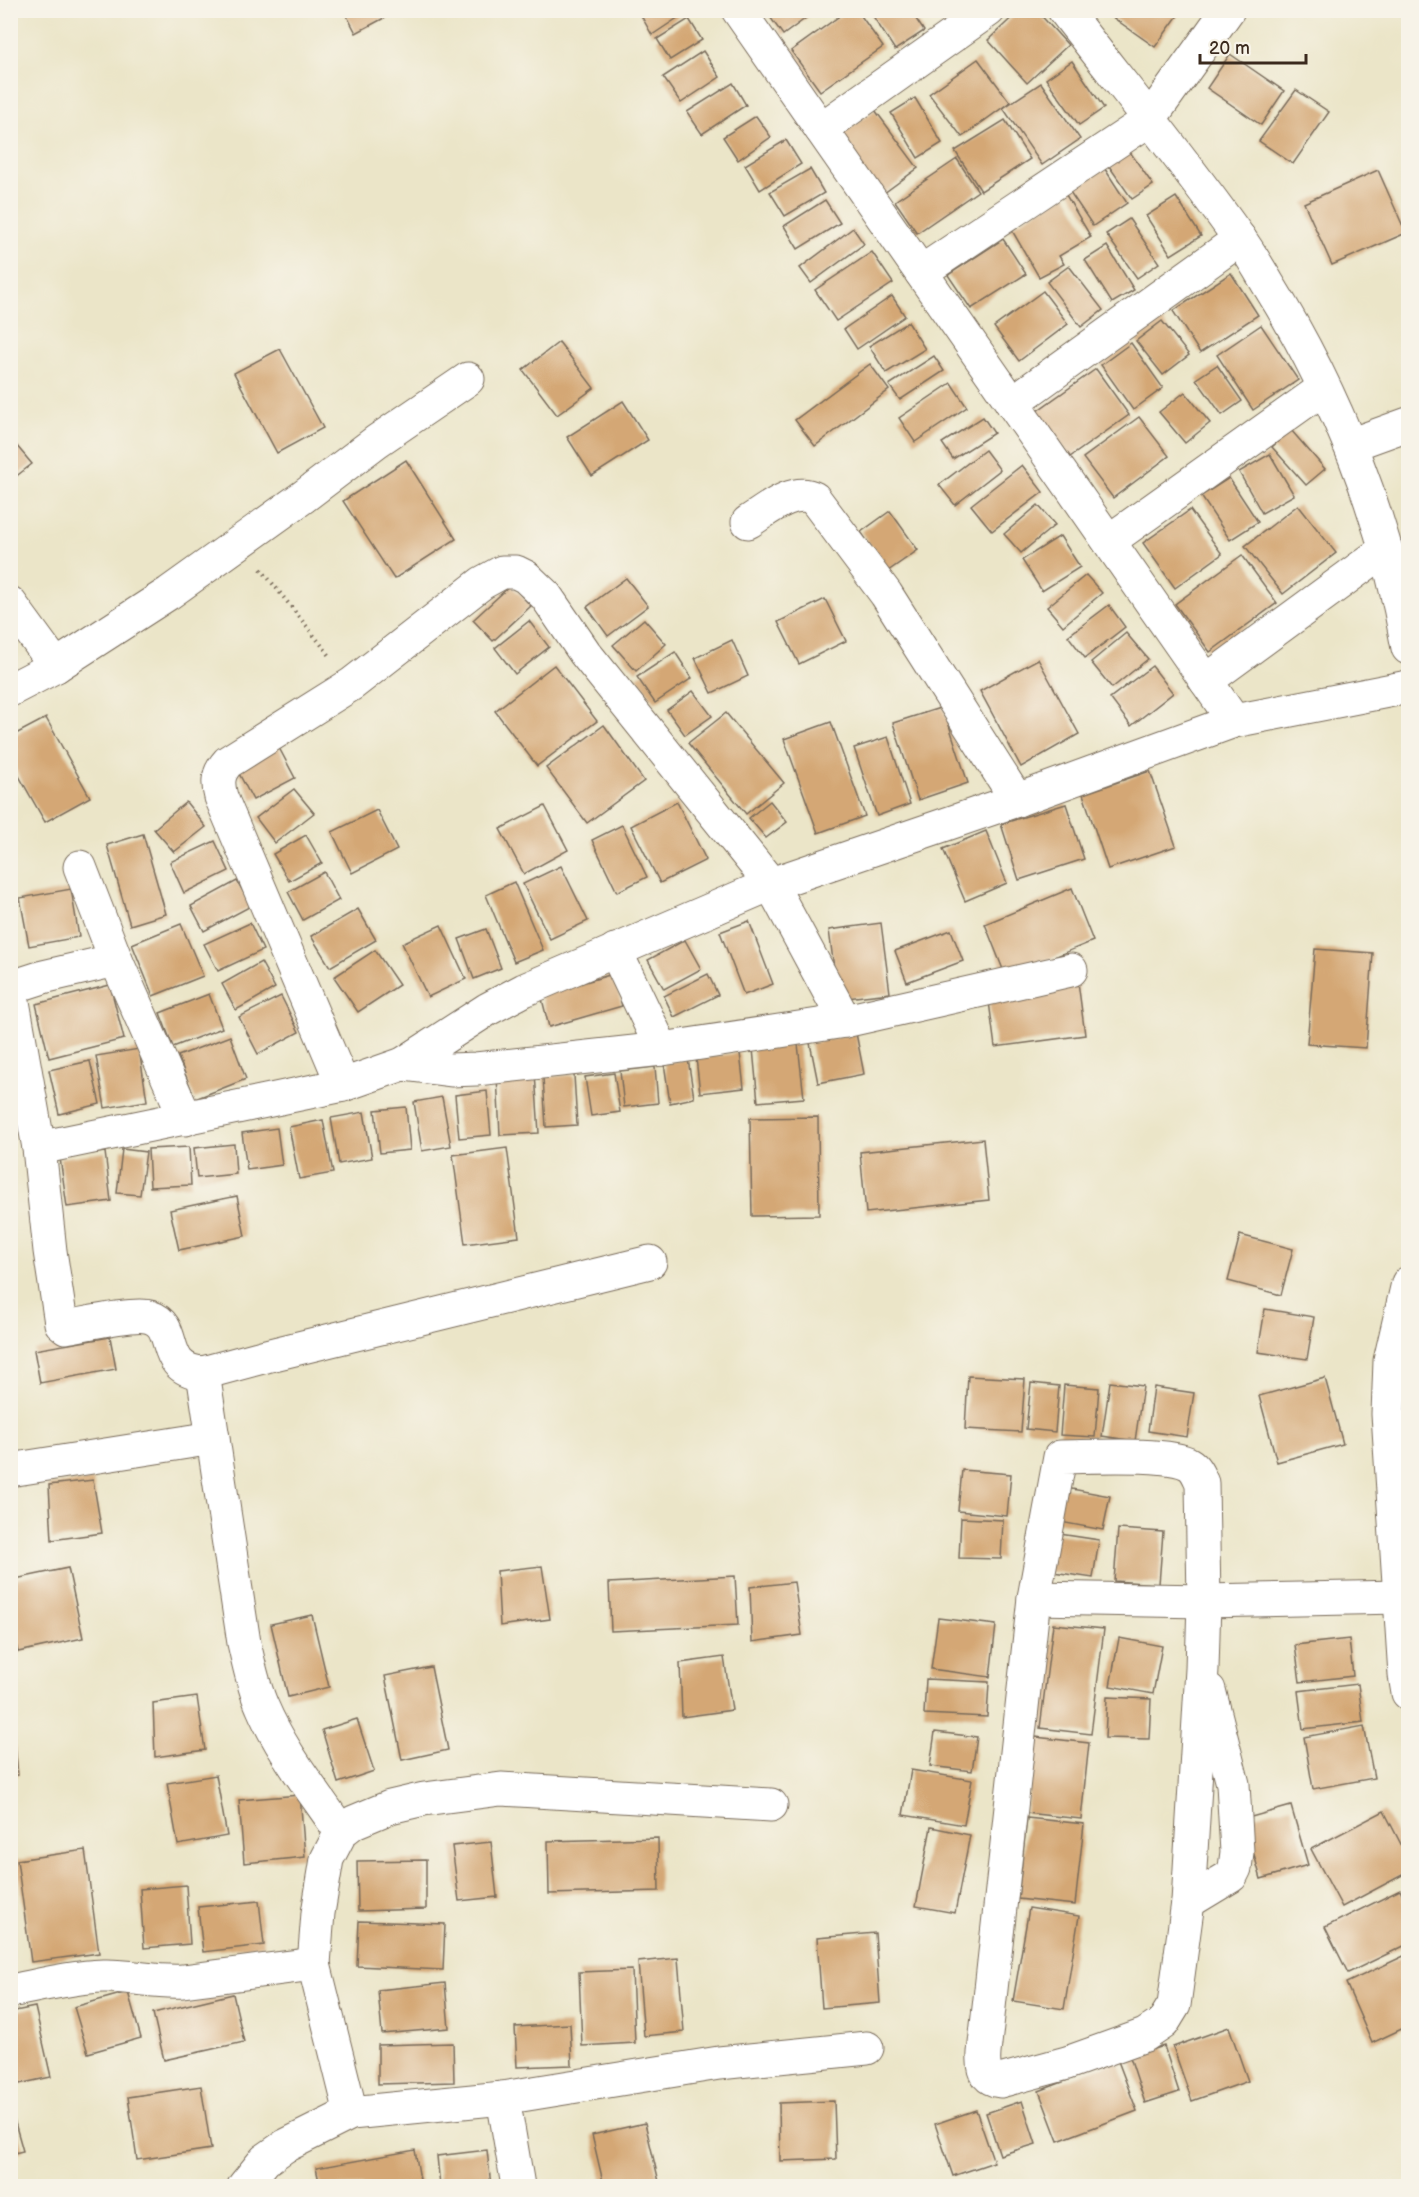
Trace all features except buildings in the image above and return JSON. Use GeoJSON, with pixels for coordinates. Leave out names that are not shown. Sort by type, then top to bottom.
{"type":"FeatureCollection","features":[{"type":"Feature","properties":{"kind":"street"},"geometry":{"type":"LineString","coordinates":[[738,10],[1234,721]]}},
{"type":"Feature","properties":{"kind":"street"},"geometry":{"type":"LineString","coordinates":[[821,129],[990,10]]}},
{"type":"Feature","properties":{"kind":"street"},"geometry":{"type":"LineString","coordinates":[[1064,10],[1240,239],[1287,315],[1324,387],[1350,445],[1405,605],[1408,648]]}},
{"type":"Feature","properties":{"kind":"street"},"geometry":{"type":"LineString","coordinates":[[921,272],[1149,120],[1228,10]]}},
{"type":"Feature","properties":{"kind":"street"},"geometry":{"type":"LineString","coordinates":[[1012,403],[1240,239]]}},
{"type":"Feature","properties":{"kind":"street"},"geometry":{"type":"LineString","coordinates":[[10,690],[56,666],[169,593],[377,441],[468,379]]}},
{"type":"Feature","properties":{"kind":"street"},"geometry":{"type":"LineString","coordinates":[[1109,541],[1324,387]]}},
{"type":"Feature","properties":{"kind":"street"},"geometry":{"type":"LineString","coordinates":[[1350,445],[1408,424]]}},
{"type":"Feature","properties":{"kind":"street"},"geometry":{"type":"LineString","coordinates":[[748,522],[794,496],[808,494],[814,498],[886,594],[1017,800]]}},
{"type":"Feature","properties":{"kind":"street"},"geometry":{"type":"LineString","coordinates":[[1206,681],[1386,549]]}},
{"type":"Feature","properties":{"kind":"street"},"geometry":{"type":"LineString","coordinates":[[343,1085],[221,797],[218,780],[228,762],[352,684],[492,576],[510,571],[521,574],[546,596],[585,653],[771,884],[845,1021]]}},
{"type":"Feature","properties":{"kind":"street"},"geometry":{"type":"LineString","coordinates":[[10,603],[56,666]]}},
{"type":"Feature","properties":{"kind":"street"},"geometry":{"type":"LineString","coordinates":[[39,1148],[343,1085],[403,1064],[488,1009],[524,990],[771,884],[1017,800],[1234,721],[1408,687]]}},
{"type":"Feature","properties":{"kind":"street"},"geometry":{"type":"LineString","coordinates":[[80,867],[117,960],[186,1119]]}},
{"type":"Feature","properties":{"kind":"street"},"geometry":{"type":"LineString","coordinates":[[615,950],[662,1050]]}},
{"type":"Feature","properties":{"kind":"street"},"geometry":{"type":"LineString","coordinates":[[117,960],[11,986],[39,1148],[50,1251],[62,1324],[66,1327],[150,1316],[165,1330],[173,1356],[179,1365],[193,1372],[203,1373],[650,1262]]}},
{"type":"Feature","properties":{"kind":"street"},"geometry":{"type":"LineString","coordinates":[[403,1064],[451,1070],[476,1069],[662,1050],[845,1021],[1071,970]]}},
{"type":"Feature","properties":{"kind":"street"},"geometry":{"type":"LineString","coordinates":[[1406,1301],[1390,1361],[1388,1414],[1403,1520],[1400,1597],[1408,1693]]}},
{"type":"Feature","properties":{"kind":"street"},"geometry":{"type":"LineString","coordinates":[[203,1373],[244,1643],[252,1678],[262,1706],[278,1737],[341,1832]]}},
{"type":"Feature","properties":{"kind":"street"},"geometry":{"type":"LineString","coordinates":[[10,1470],[213,1438]]}},
{"type":"Feature","properties":{"kind":"street"},"geometry":{"type":"LineString","coordinates":[[1060,1457],[1161,1457],[1189,1464],[1195,1469],[1202,1483],[1204,1601],[1202,1669],[1188,1902],[1175,1997],[1169,2016],[1145,2035],[1067,2063],[1009,2079],[995,2080],[987,2074],[983,2063],[1034,1598],[1060,1457]]}},
{"type":"Feature","properties":{"kind":"street"},"geometry":{"type":"LineString","coordinates":[[1034,1598],[1204,1601],[1400,1597]]}},
{"type":"Feature","properties":{"kind":"street"},"geometry":{"type":"LineString","coordinates":[[1188,1902],[1231,1876],[1235,1868],[1237,1852],[1233,1784],[1202,1669]]}},
{"type":"Feature","properties":{"kind":"street"},"geometry":{"type":"LineString","coordinates":[[351,2113],[314,1964],[318,1913],[327,1859],[341,1832],[354,1822],[390,1807],[424,1799],[501,1789],[586,1792],[771,1805]]}},
{"type":"Feature","properties":{"kind":"street"},"geometry":{"type":"LineString","coordinates":[[10,1991],[82,1977],[105,1976],[154,1981],[183,1981],[314,1964]]}},
{"type":"Feature","properties":{"kind":"street"},"geometry":{"type":"LineString","coordinates":[[244,2187],[265,2160],[285,2146],[351,2113],[503,2098],[719,2063],[867,2048]]}},
{"type":"Feature","properties":{"kind":"street"},"geometry":{"type":"LineString","coordinates":[[503,2098],[518,2187]]}},
{"type":"Feature","properties":{"kind":"path"},"geometry":{"type":"LineString","coordinates":[[240,543],[352,684]]}}]}
